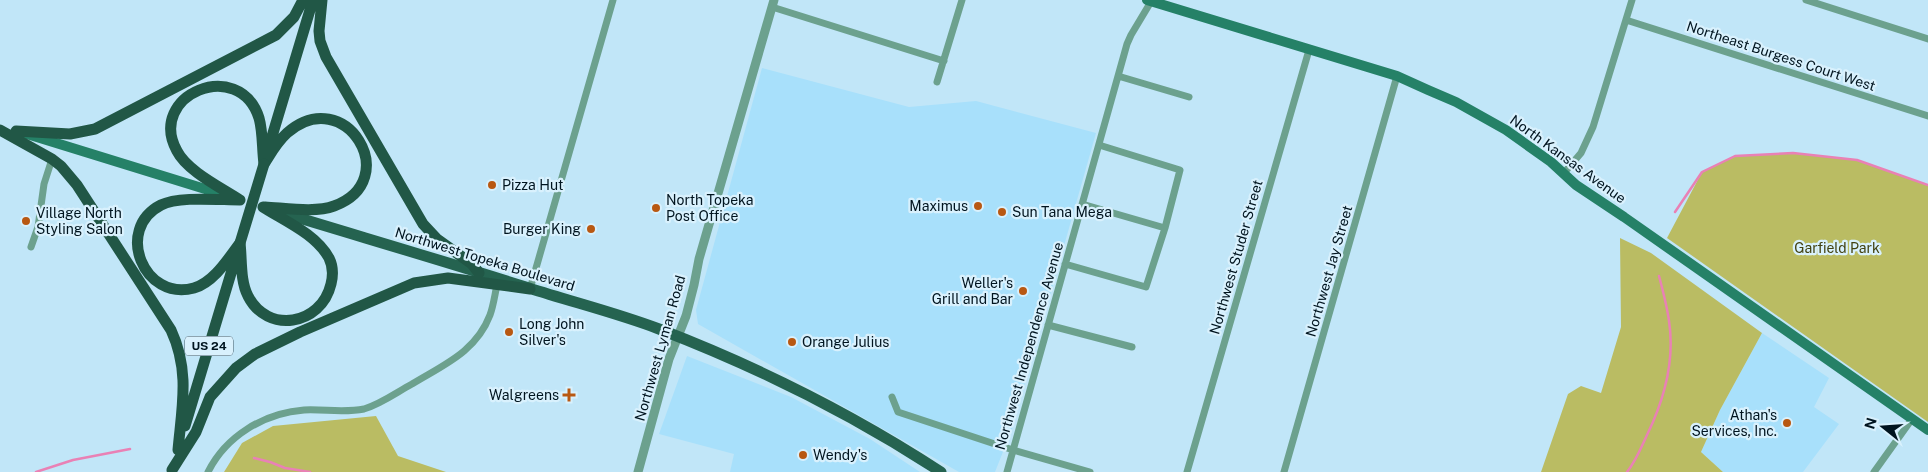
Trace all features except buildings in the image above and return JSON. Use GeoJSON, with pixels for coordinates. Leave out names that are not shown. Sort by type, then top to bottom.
{"type":"FeatureCollection","features":[{"type":"Feature","properties":{"kind":"highway"},"geometry":{"type":"LineString","coordinates":[[16,131],[70,134],[95,129],[263,43],[286,26],[303,0]]}},
{"type":"Feature","properties":{"kind":"highway","name":"US 24"},"geometry":{"type":"LineString","coordinates":[[172,471],[313,0]]}},
{"type":"Feature","properties":{"kind":"highway"},"geometry":{"type":"LineString","coordinates":[[322,0],[318,21],[320,42],[332,70],[423,224],[437,239],[465,259],[479,273]]}},
{"type":"Feature","properties":{"kind":"highway"},"geometry":{"type":"LineString","coordinates":[[240,200],[190,166],[178,153],[173,144],[172,122],[175,112],[185,98],[193,92],[208,86],[229,88],[241,93],[249,100],[259,119],[264,164]]}},
{"type":"Feature","properties":{"kind":"highway"},"geometry":{"type":"LineString","coordinates":[[263,207],[318,209],[333,206],[347,199],[357,189],[366,166],[364,150],[357,136],[337,121],[328,120],[306,122],[288,132],[264,164]]}},
{"type":"Feature","properties":{"kind":"highway"},"geometry":{"type":"LineString","coordinates":[[0,128],[61,166],[77,185],[171,330],[181,354],[184,379],[178,450]]}},
{"type":"Feature","properties":{"kind":"highway"},"geometry":{"type":"LineString","coordinates":[[240,200],[178,199],[161,204],[143,222],[137,240],[137,250],[145,269],[156,280],[169,287],[186,289],[194,288],[210,278],[240,243]]}},
{"type":"Feature","properties":{"kind":"highway"},"geometry":{"type":"LineString","coordinates":[[240,243],[246,294],[264,314],[281,319],[297,320],[310,315],[322,304],[332,280],[329,258],[314,239],[263,207]]}},
{"type":"Feature","properties":{"kind":"highway"},"geometry":{"type":"LineString","coordinates":[[172,471],[196,432],[210,397],[236,368],[255,354],[300,332],[414,283],[448,278],[498,281],[530,288]]}},
{"type":"Feature","properties":{"kind":"main road","name":"North Kansas Avenue"},"geometry":{"type":"LineString","coordinates":[[1150,0],[1397,76],[1456,102],[1506,130],[1551,162],[1583,190],[1928,430]]}},
{"type":"Feature","properties":{"kind":"main road","name":"Northwest Topeka Boulevard"},"geometry":{"type":"LineString","coordinates":[[0,128],[16,131],[479,273],[498,281]]}},
{"type":"Feature","properties":{"kind":"main road","name":"Northwest Topeka Boulevard"},"geometry":{"type":"LineString","coordinates":[[530,288],[641,323],[778,380],[889,439],[941,472]]}},
{"type":"Feature","properties":{"kind":"street"},"geometry":{"type":"LineString","coordinates":[[530,288],[613,0]]}},
{"type":"Feature","properties":{"kind":"street"},"geometry":{"type":"LineString","coordinates":[[937,82],[962,0]]}},
{"type":"Feature","properties":{"kind":"street","name":"Northwest Independence Avenue"},"geometry":{"type":"LineString","coordinates":[[1007,472],[1118,76],[1131,35],[1150,0]]}},
{"type":"Feature","properties":{"kind":"street"},"geometry":{"type":"LineString","coordinates":[[1564,173],[1581,153],[1590,133],[1632,0]]}},
{"type":"Feature","properties":{"kind":"street"},"geometry":{"type":"LineString","coordinates":[[1806,0],[1928,39]]}},
{"type":"Feature","properties":{"kind":"street"},"geometry":{"type":"LineString","coordinates":[[773,4],[944,61]]}},
{"type":"Feature","properties":{"kind":"street","name":"Northwest Lyman Road"},"geometry":{"type":"LineString","coordinates":[[638,472],[669,359],[686,316],[699,260],[773,4]]}},
{"type":"Feature","properties":{"kind":"street","name":"Northeast Burgess Court West"},"geometry":{"type":"LineString","coordinates":[[1626,20],[1928,116]]}},
{"type":"Feature","properties":{"kind":"street","name":"Northwest Studer Street"},"geometry":{"type":"LineString","coordinates":[[1187,472],[1309,50]]}},
{"type":"Feature","properties":{"kind":"street"},"geometry":{"type":"LineString","coordinates":[[1118,76],[1189,97]]}},
{"type":"Feature","properties":{"kind":"street","name":"Northwest Jay Street"},"geometry":{"type":"LineString","coordinates":[[1284,472],[1397,76]]}},
{"type":"Feature","properties":{"kind":"street"},"geometry":{"type":"LineString","coordinates":[[1065,264],[1146,287],[1165,228],[1180,170],[1099,145]]}},
{"type":"Feature","properties":{"kind":"street"},"geometry":{"type":"LineString","coordinates":[[31,247],[38,227],[44,184],[52,159]]}},
{"type":"Feature","properties":{"kind":"street"},"geometry":{"type":"LineString","coordinates":[[1082,204],[1165,228]]}},
{"type":"Feature","properties":{"kind":"street"},"geometry":{"type":"LineString","coordinates":[[208,472],[230,442],[266,419],[302,410],[350,411],[372,406],[462,354],[475,340],[486,323],[498,281]]}},
{"type":"Feature","properties":{"kind":"street"},"geometry":{"type":"LineString","coordinates":[[1048,325],[1132,347]]}},
{"type":"Feature","properties":{"kind":"street"},"geometry":{"type":"LineString","coordinates":[[892,397],[898,412],[1013,450],[1090,472]]}},
{"type":"Feature","properties":{"kind":"street"},"geometry":{"type":"LineString","coordinates":[[1874,472],[1912,419]]}},
{"type":"Feature","properties":{"kind":"shaded area"},"geometry":{"type":"Polygon","coordinates":[[[762,68],[909,107],[976,101],[1096,133],[1012,429],[995,472],[959,472],[698,324],[696,310],[762,68]]]}},
{"type":"Feature","properties":{"kind":"shaded area"},"geometry":{"type":"Polygon","coordinates":[[[1762,333],[1829,378],[1814,407],[1839,424],[1803,472],[1723,472],[1701,452],[1720,410],[1762,333]]]}},
{"type":"Feature","properties":{"kind":"shaded area"},"geometry":{"type":"Polygon","coordinates":[[[687,356],[791,397],[870,439],[920,472],[730,472],[734,454],[659,434],[687,356]]]}},
{"type":"Feature","properties":{"kind":"green space","name":"Garfield Park"},"geometry":{"type":"Polygon","coordinates":[[[1793,153],[1857,160],[1928,185],[1928,422],[1667,238],[1702,172],[1735,156],[1793,153]]]}},
{"type":"Feature","properties":{"kind":"green space"},"geometry":{"type":"Polygon","coordinates":[[[1620,238],[1651,253],[1762,333],[1720,410],[1701,452],[1723,472],[1541,472],[1568,394],[1581,386],[1601,393],[1621,327],[1620,238]]]}},
{"type":"Feature","properties":{"kind":"green space"},"geometry":{"type":"Polygon","coordinates":[[[376,416],[398,456],[446,472],[224,472],[242,443],[273,426],[376,416]]]}},
{"type":"Feature","properties":{"kind":"waterway"},"geometry":{"type":"LineString","coordinates":[[1675,212],[1702,172],[1735,156],[1793,153],[1857,160],[1928,185]]}},
{"type":"Feature","properties":{"kind":"waterway"},"geometry":{"type":"LineString","coordinates":[[1627,472],[1653,422],[1667,380],[1670,350],[1669,321],[1659,276]]}},
{"type":"Feature","properties":{"kind":"waterway"},"geometry":{"type":"LineString","coordinates":[[36,472],[73,460],[130,449]]}},
{"type":"Feature","properties":{"kind":"waterway"},"geometry":{"type":"LineString","coordinates":[[254,458],[285,468],[310,472]]}},
{"type":"Feature","properties":{"kind":"place","name":"Pizza Hut"},"geometry":{"type":"Point","coordinates":[492,185]}},
{"type":"Feature","properties":{"kind":"place","name":"Maximus"},"geometry":{"type":"Point","coordinates":[978,206]}},
{"type":"Feature","properties":{"kind":"place","name":"North Topeka Post Office"},"geometry":{"type":"Point","coordinates":[656,208]}},
{"type":"Feature","properties":{"kind":"place","name":"Sun Tana Mega"},"geometry":{"type":"Point","coordinates":[1002,212]}},
{"type":"Feature","properties":{"kind":"place","name":"Village North Styling Salon"},"geometry":{"type":"Point","coordinates":[26,221]}},
{"type":"Feature","properties":{"kind":"place","name":"Burger King"},"geometry":{"type":"Point","coordinates":[591,229]}},
{"type":"Feature","properties":{"kind":"place","name":"Weller's Grill and Bar"},"geometry":{"type":"Point","coordinates":[1023,291]}},
{"type":"Feature","properties":{"kind":"place","name":"Long John Silver's"},"geometry":{"type":"Point","coordinates":[509,332]}},
{"type":"Feature","properties":{"kind":"place","name":"Orange Julius"},"geometry":{"type":"Point","coordinates":[792,342]}},
{"type":"Feature","properties":{"kind":"place","name":"Walgreens"},"geometry":{"type":"Point","coordinates":[569,395]}},
{"type":"Feature","properties":{"kind":"place","name":"Athan's Services, Inc."},"geometry":{"type":"Point","coordinates":[1787,423]}},
{"type":"Feature","properties":{"kind":"place","name":"Wendy's"},"geometry":{"type":"Point","coordinates":[803,455]}}]}
